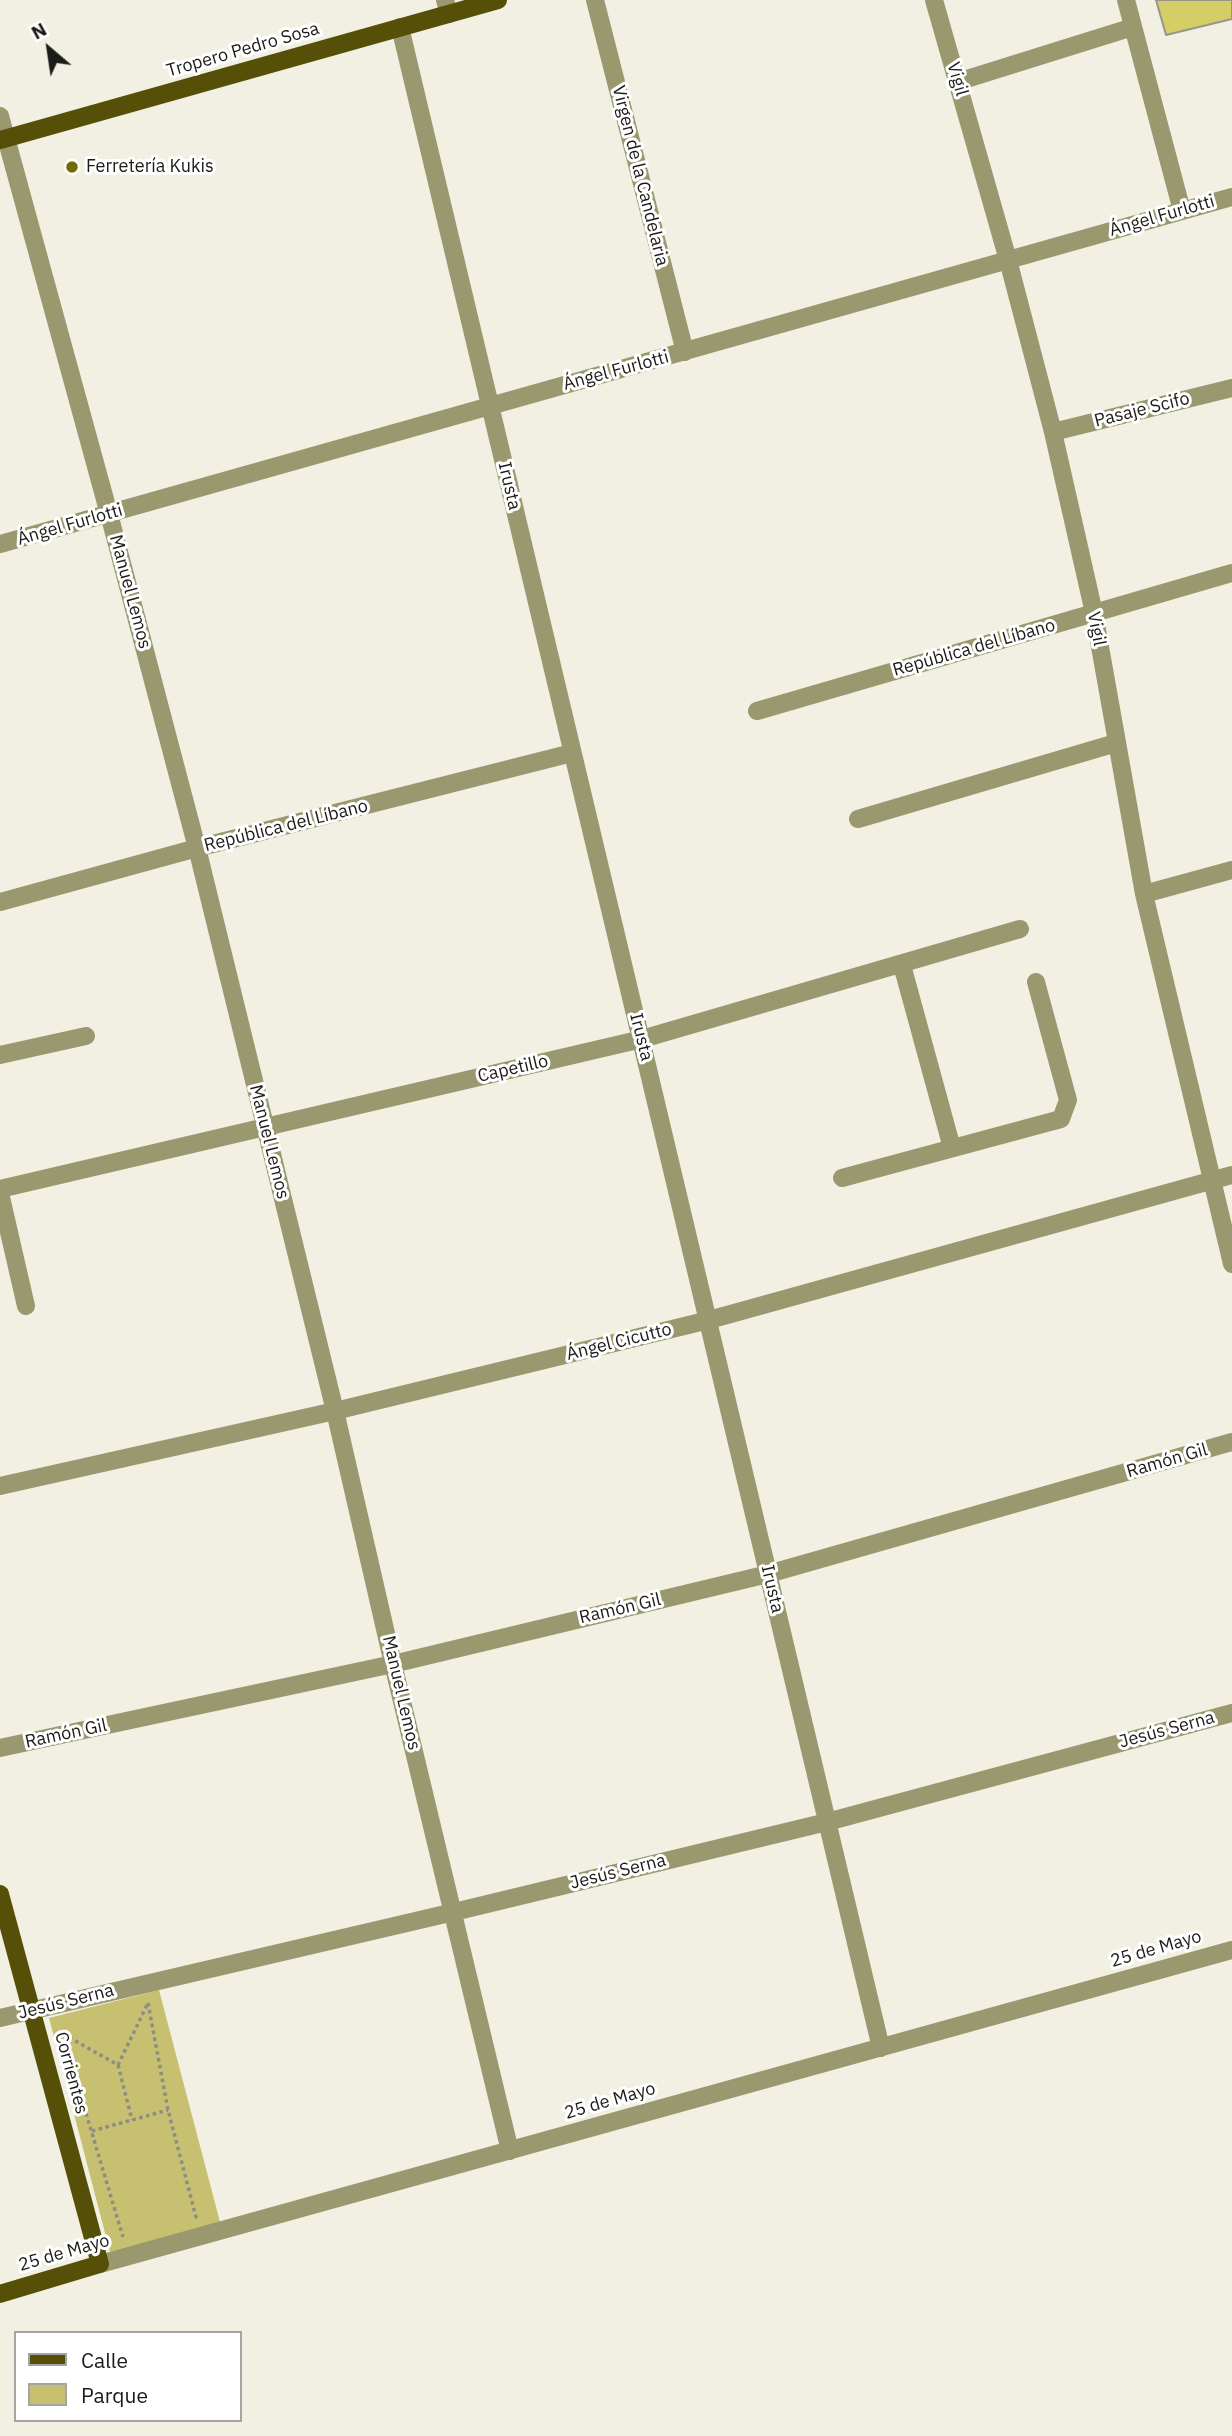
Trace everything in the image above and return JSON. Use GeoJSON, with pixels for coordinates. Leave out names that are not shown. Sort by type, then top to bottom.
{"type":"FeatureCollection","features":[{"type":"Feature","properties":{"kind":"main road","name":"Tropero Pedro Sosa"},"geometry":{"type":"LineString","coordinates":[[3,139],[400,27],[447,7],[498,0]]}},
{"type":"Feature","properties":{"kind":"main road","name":"Corrientes"},"geometry":{"type":"LineString","coordinates":[[0,1894],[100,2264]]}},
{"type":"Feature","properties":{"kind":"main road","name":"25 de Mayo"},"geometry":{"type":"LineString","coordinates":[[0,2294],[100,2264]]}},
{"type":"Feature","properties":{"kind":"street","name":"Virgen de la Candelaria"},"geometry":{"type":"LineString","coordinates":[[595,0],[685,352]]}},
{"type":"Feature","properties":{"kind":"street","name":"Vigil"},"geometry":{"type":"LineString","coordinates":[[934,0],[1008,260],[1053,432],[1094,613],[1144,894],[1232,1264]]}},
{"type":"Feature","properties":{"kind":"street"},"geometry":{"type":"LineString","coordinates":[[1126,0],[1182,211]]}},
{"type":"Feature","properties":{"kind":"street","name":"Irusta"},"geometry":{"type":"LineString","coordinates":[[400,27],[881,2048]]}},
{"type":"Feature","properties":{"kind":"street"},"geometry":{"type":"LineString","coordinates":[[957,82],[1133,27]]}},
{"type":"Feature","properties":{"kind":"street","name":"Manuel Lemos"},"geometry":{"type":"LineString","coordinates":[[0,116],[3,139],[109,514],[197,848],[335,1411],[510,2151]]}},
{"type":"Feature","properties":{"kind":"street","name":"Ángel Furlotti"},"geometry":{"type":"LineString","coordinates":[[0,544],[1232,197]]}},
{"type":"Feature","properties":{"kind":"street","name":"Pasaje Scifo"},"geometry":{"type":"LineString","coordinates":[[1053,432],[1232,388]]}},
{"type":"Feature","properties":{"kind":"street","name":"República del Líbano"},"geometry":{"type":"LineString","coordinates":[[757,711],[1232,573]]}},
{"type":"Feature","properties":{"kind":"street"},"geometry":{"type":"LineString","coordinates":[[858,819],[1116,743]]}},
{"type":"Feature","properties":{"kind":"street","name":"República del Líbano"},"geometry":{"type":"LineString","coordinates":[[0,902],[197,848],[572,753]]}},
{"type":"Feature","properties":{"kind":"street"},"geometry":{"type":"LineString","coordinates":[[1144,894],[1232,870]]}},
{"type":"Feature","properties":{"kind":"street","name":"Capetillo"},"geometry":{"type":"LineString","coordinates":[[0,1191],[642,1039],[1020,929]]}},
{"type":"Feature","properties":{"kind":"street"},"geometry":{"type":"LineString","coordinates":[[902,965],[952,1148]]}},
{"type":"Feature","properties":{"kind":"street"},"geometry":{"type":"LineString","coordinates":[[842,1178],[1061,1119],[1068,1100],[1037,982]]}},
{"type":"Feature","properties":{"kind":"street"},"geometry":{"type":"LineString","coordinates":[[0,1055],[86,1036]]}},
{"type":"Feature","properties":{"kind":"street","name":"Ángel Cicutto"},"geometry":{"type":"LineString","coordinates":[[0,1486],[335,1411],[709,1320],[1232,1175]]}},
{"type":"Feature","properties":{"kind":"street"},"geometry":{"type":"LineString","coordinates":[[0,1191],[26,1306]]}},
{"type":"Feature","properties":{"kind":"street","name":"Ramón Gil"},"geometry":{"type":"LineString","coordinates":[[0,1748],[393,1664],[768,1574],[1232,1442]]}},
{"type":"Feature","properties":{"kind":"street","name":"Jesús Serna"},"geometry":{"type":"LineString","coordinates":[[0,2018],[827,1822],[1232,1713]]}},
{"type":"Feature","properties":{"kind":"street","name":"25 de Mayo"},"geometry":{"type":"LineString","coordinates":[[100,2264],[1232,1950]]}},
{"type":"Feature","properties":{"kind":"path"},"geometry":{"type":"LineString","coordinates":[[132,2120],[118,2065],[148,2003],[168,2110],[196,2217]]}},
{"type":"Feature","properties":{"kind":"path"},"geometry":{"type":"LineString","coordinates":[[118,2065],[62,2033],[123,2237]]}},
{"type":"Feature","properties":{"kind":"path"},"geometry":{"type":"LineString","coordinates":[[66,2138],[168,2110]]}},
{"type":"Feature","properties":{"kind":"green space"},"geometry":{"type":"Polygon","coordinates":[[[159,1990],[220,2222],[110,2252],[49,2018],[159,1990]]]}},
{"type":"Feature","properties":{"kind":"building"},"geometry":{"type":"Polygon","coordinates":[[[1156,0],[1232,0],[1232,19],[1166,35],[1156,0]]]}},
{"type":"Feature","properties":{"kind":"place","name":"Ferretería Kukis"},"geometry":{"type":"Point","coordinates":[72,167]}}]}
